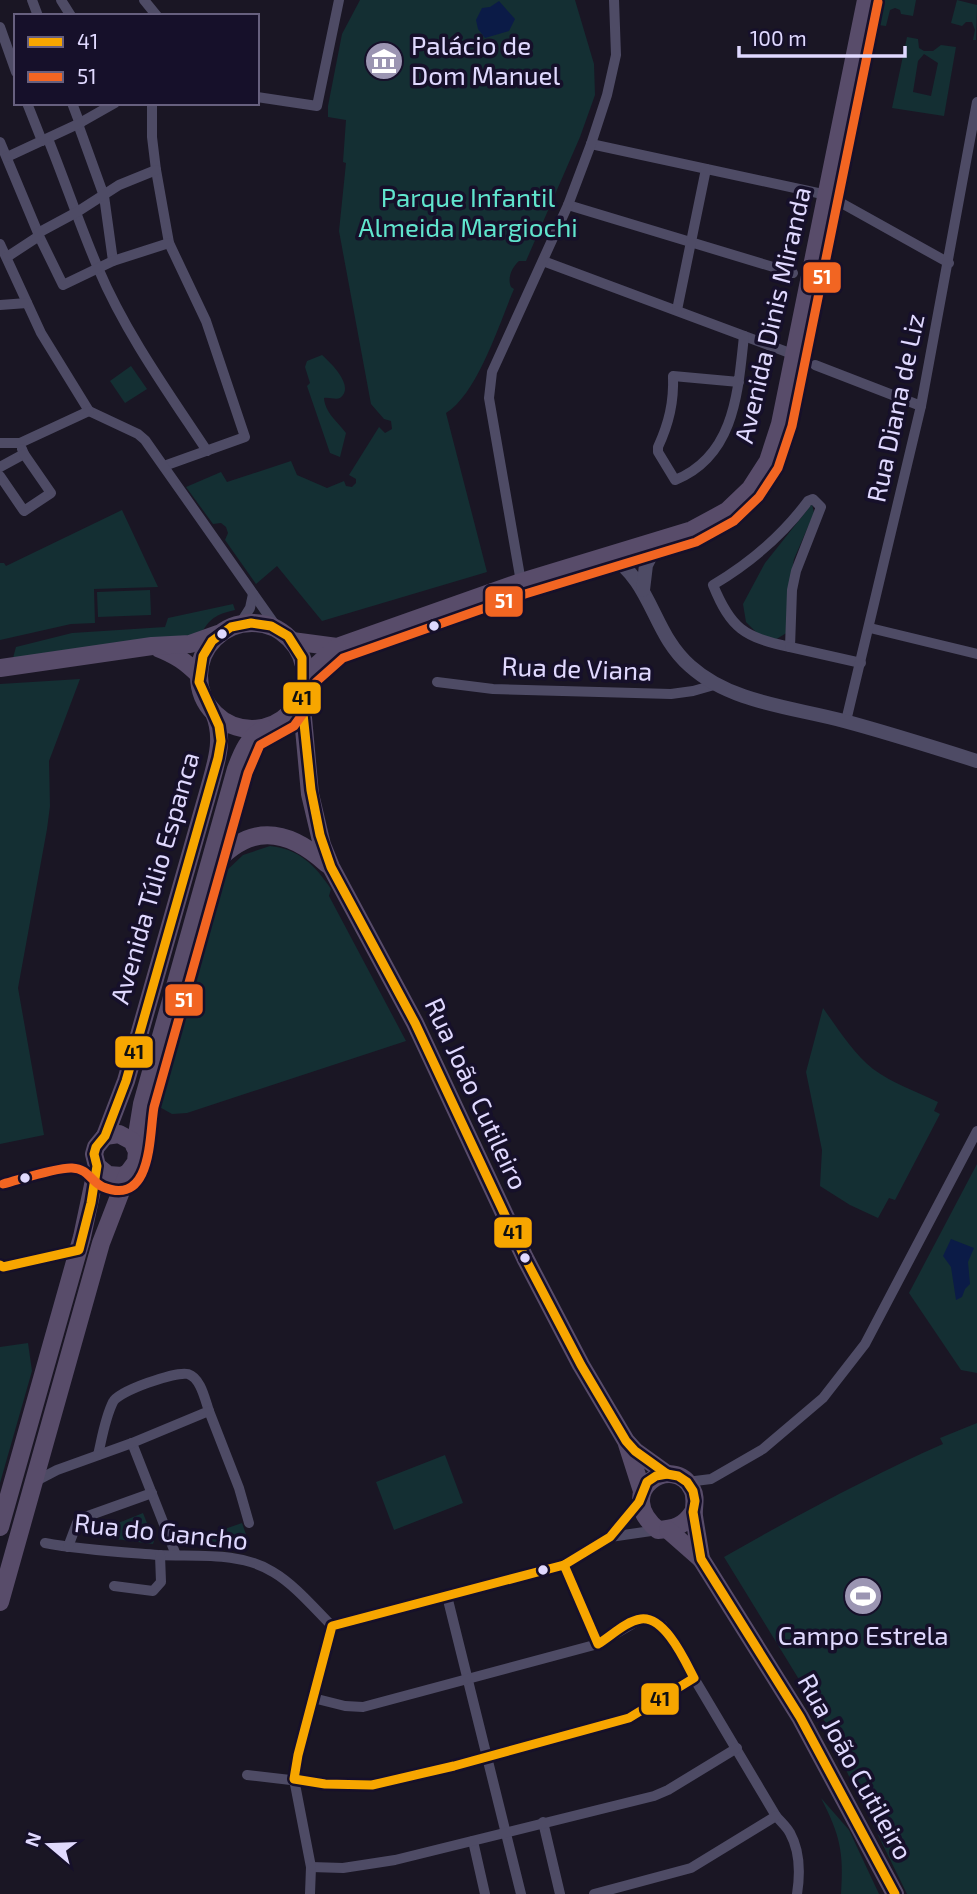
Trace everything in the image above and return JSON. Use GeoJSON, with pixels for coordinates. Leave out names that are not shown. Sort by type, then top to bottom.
{"type":"FeatureCollection","features":[{"type":"Feature","properties":{"kind":"main road","name":"Avenida Dinis Miranda"},"geometry":{"type":"LineString","coordinates":[[305,676],[337,646],[521,582],[692,530],[727,511],[759,477],[775,441],[795,355],[866,0]]}},
{"type":"Feature","properties":{"kind":"main road"},"geometry":{"type":"LineString","coordinates":[[0,668],[152,646],[190,644],[240,624],[266,624],[285,635],[304,663],[302,696],[285,718],[269,726],[251,729],[225,722],[214,713],[200,689],[199,675],[201,660],[218,634]]}},
{"type":"Feature","properties":{"kind":"main road","name":"Avenida Dinis Miranda"},"geometry":{"type":"LineString","coordinates":[[285,635],[337,646]]}},
{"type":"Feature","properties":{"kind":"main road"},"geometry":{"type":"LineString","coordinates":[[152,646],[187,662],[199,675]]}},
{"type":"Feature","properties":{"kind":"main road","name":"Rua João Cutileiro"},"geometry":{"type":"LineString","coordinates":[[302,696],[310,794],[331,867],[415,1023],[525,1258],[587,1376],[626,1441],[635,1451],[667,1474],[678,1476],[687,1482],[693,1491],[701,1559]]}},
{"type":"Feature","properties":{"kind":"main road","name":"Avenida Túlio Espanca"},"geometry":{"type":"LineString","coordinates":[[0,1527],[82,1237],[97,1166],[94,1154],[105,1136],[126,1081],[213,775],[221,741],[220,727],[214,713]]}},
{"type":"Feature","properties":{"kind":"main road"},"geometry":{"type":"LineString","coordinates":[[269,726],[291,734],[308,760]]}},
{"type":"Feature","properties":{"kind":"main road","name":"Avenida Túlio Espanca"},"geometry":{"type":"LineString","coordinates":[[0,1602],[101,1243],[128,1173],[136,1162],[135,1147],[142,1104],[236,769],[252,736],[269,726]]}},
{"type":"Feature","properties":{"kind":"main road"},"geometry":{"type":"LineString","coordinates":[[207,873],[231,846],[248,838],[275,834],[305,845],[331,867]]}},
{"type":"Feature","properties":{"kind":"main road"},"geometry":{"type":"LineString","coordinates":[[105,1136],[126,1136],[135,1147]]}},
{"type":"Feature","properties":{"kind":"main road"},"geometry":{"type":"LineString","coordinates":[[97,1166],[101,1171],[115,1177],[128,1173]]}},
{"type":"Feature","properties":{"kind":"main road","name":"Rua João Cutileiro"},"geometry":{"type":"LineString","coordinates":[[626,1441],[642,1513],[701,1559],[800,1717],[895,1894]]}},
{"type":"Feature","properties":{"kind":"main road"},"geometry":{"type":"LineString","coordinates":[[640,1497],[648,1482],[656,1476],[667,1474]]}},
{"type":"Feature","properties":{"kind":"main road"},"geometry":{"type":"LineString","coordinates":[[663,1530],[678,1527],[687,1521],[694,1507]]}},
{"type":"Feature","properties":{"kind":"street"},"geometry":{"type":"LineString","coordinates":[[259,97],[317,106],[339,0]]}},
{"type":"Feature","properties":{"kind":"street"},"geometry":{"type":"LineString","coordinates":[[521,582],[489,398],[492,372],[568,205],[592,144],[616,55],[614,0]]}},
{"type":"Feature","properties":{"kind":"street"},"geometry":{"type":"LineString","coordinates":[[0,27],[14,66]]}},
{"type":"Feature","properties":{"kind":"street","name":"Rua Diana de Liz"},"geometry":{"type":"LineString","coordinates":[[846,722],[921,406],[977,102]]}},
{"type":"Feature","properties":{"kind":"street"},"geometry":{"type":"LineString","coordinates":[[28,105],[77,212],[98,268],[138,346],[207,451]]}},
{"type":"Feature","properties":{"kind":"street"},"geometry":{"type":"LineString","coordinates":[[73,105],[104,196],[113,261]]}},
{"type":"Feature","properties":{"kind":"street"},"geometry":{"type":"LineString","coordinates":[[7,157],[79,124],[112,105]]}},
{"type":"Feature","properties":{"kind":"street"},"geometry":{"type":"LineString","coordinates":[[152,105],[156,170],[169,243],[206,321],[245,437],[164,466]]}},
{"type":"Feature","properties":{"kind":"street"},"geometry":{"type":"LineString","coordinates":[[0,142],[38,234],[63,285],[113,261],[169,243]]}},
{"type":"Feature","properties":{"kind":"street"},"geometry":{"type":"LineString","coordinates":[[592,144],[827,195],[949,263]]}},
{"type":"Feature","properties":{"kind":"street"},"geometry":{"type":"LineString","coordinates":[[677,310],[706,169]]}},
{"type":"Feature","properties":{"kind":"street"},"geometry":{"type":"LineString","coordinates":[[6,260],[38,234],[119,185],[156,170]]}},
{"type":"Feature","properties":{"kind":"street"},"geometry":{"type":"LineString","coordinates":[[568,205],[793,274]]}},
{"type":"Feature","properties":{"kind":"street"},"geometry":{"type":"LineString","coordinates":[[0,244],[41,333],[89,411],[138,434],[285,635]]}},
{"type":"Feature","properties":{"kind":"street"},"geometry":{"type":"LineString","coordinates":[[543,261],[795,355]]}},
{"type":"Feature","properties":{"kind":"street"},"geometry":{"type":"LineString","coordinates":[[0,305],[27,303]]}},
{"type":"Feature","properties":{"kind":"street"},"geometry":{"type":"LineString","coordinates":[[739,382],[673,376],[674,396],[670,417],[658,452],[675,480],[692,473],[720,444],[730,420],[739,382],[744,336]]}},
{"type":"Feature","properties":{"kind":"street"},"geometry":{"type":"LineString","coordinates":[[815,365],[921,406]]}},
{"type":"Feature","properties":{"kind":"street"},"geometry":{"type":"LineString","coordinates":[[0,467],[22,448],[89,411]]}},
{"type":"Feature","properties":{"kind":"street"},"geometry":{"type":"LineString","coordinates":[[0,443],[22,448],[51,493],[24,511],[0,476]]}},
{"type":"Feature","properties":{"kind":"street"},"geometry":{"type":"LineString","coordinates":[[790,648],[792,590],[796,570],[821,508],[813,499],[808,501],[757,556],[713,585],[730,620],[754,638],[790,648],[861,663]]}},
{"type":"Feature","properties":{"kind":"street"},"geometry":{"type":"LineString","coordinates":[[643,590],[646,565],[658,541]]}},
{"type":"Feature","properties":{"kind":"street"},"geometry":{"type":"LineString","coordinates":[[630,549],[639,562],[643,590]]}},
{"type":"Feature","properties":{"kind":"street"},"geometry":{"type":"LineString","coordinates":[[609,555],[631,572],[670,644],[688,665],[713,685],[753,699],[846,722],[977,761]]}},
{"type":"Feature","properties":{"kind":"street"},"geometry":{"type":"LineString","coordinates":[[240,624],[250,608],[253,594]]}},
{"type":"Feature","properties":{"kind":"street"},"geometry":{"type":"LineString","coordinates":[[870,628],[977,654]]}},
{"type":"Feature","properties":{"kind":"street","name":"Rua de Viana"},"geometry":{"type":"LineString","coordinates":[[438,682],[504,690],[671,694],[713,685]]}},
{"type":"Feature","properties":{"kind":"street"},"geometry":{"type":"LineString","coordinates":[[687,1482],[711,1479],[763,1449],[823,1398],[856,1357],[888,1302],[977,1131]]}},
{"type":"Feature","properties":{"kind":"street"},"geometry":{"type":"LineString","coordinates":[[98,1455],[113,1400],[122,1392],[177,1374],[188,1374],[197,1379],[239,1488],[249,1523]]}},
{"type":"Feature","properties":{"kind":"street"},"geometry":{"type":"LineString","coordinates":[[34,1482],[57,1470],[209,1411]]}},
{"type":"Feature","properties":{"kind":"street"},"geometry":{"type":"LineString","coordinates":[[132,1443],[176,1555]]}},
{"type":"Feature","properties":{"kind":"street"},"geometry":{"type":"LineString","coordinates":[[43,1450],[45,1463],[57,1470]]}},
{"type":"Feature","properties":{"kind":"street"},"geometry":{"type":"LineString","coordinates":[[694,1507],[711,1479]]}},
{"type":"Feature","properties":{"kind":"street"},"geometry":{"type":"LineString","coordinates":[[68,1547],[77,1523],[85,1517],[152,1493]]}},
{"type":"Feature","properties":{"kind":"street"},"geometry":{"type":"LineString","coordinates":[[310,1894],[311,1867],[294,1779],[332,1626],[564,1565],[610,1537],[640,1497]]}},
{"type":"Feature","properties":{"kind":"street"},"geometry":{"type":"LineString","coordinates":[[610,1537],[663,1530]]}},
{"type":"Feature","properties":{"kind":"street","name":"Rua do Gancho"},"geometry":{"type":"LineString","coordinates":[[46,1543],[238,1560],[265,1567],[285,1580],[332,1626]]}},
{"type":"Feature","properties":{"kind":"street"},"geometry":{"type":"LineString","coordinates":[[114,1586],[153,1591],[161,1582],[160,1555]]}},
{"type":"Feature","properties":{"kind":"street"},"geometry":{"type":"LineString","coordinates":[[564,1565],[598,1644]]}},
{"type":"Feature","properties":{"kind":"street"},"geometry":{"type":"LineString","coordinates":[[447,1596],[522,1894]]}},
{"type":"Feature","properties":{"kind":"street"},"geometry":{"type":"LineString","coordinates":[[313,1698],[345,1706],[363,1707],[598,1644],[641,1619],[653,1621],[663,1626],[776,1816],[790,1832],[797,1854],[797,1894]]}},
{"type":"Feature","properties":{"kind":"street"},"geometry":{"type":"LineString","coordinates":[[247,1775],[325,1784],[372,1785],[454,1766],[629,1718],[694,1678]]}},
{"type":"Feature","properties":{"kind":"street"},"geometry":{"type":"LineString","coordinates":[[311,1867],[370,1866],[661,1794],[737,1748]]}},
{"type":"Feature","properties":{"kind":"street"},"geometry":{"type":"LineString","coordinates":[[594,1894],[617,1891],[691,1868],[776,1816]]}},
{"type":"Feature","properties":{"kind":"street"},"geometry":{"type":"LineString","coordinates":[[543,1822],[559,1894]]}},
{"type":"Feature","properties":{"kind":"street"},"geometry":{"type":"LineString","coordinates":[[473,1841],[485,1894]]}},
{"type":"Feature","properties":{"kind":"green space","name":"Parque Infantil Almeida Margiochi"},"geometry":{"type":"Polygon","coordinates":[[[360,0],[575,0],[594,64],[595,95],[580,137],[526,261],[519,261],[511,273],[510,284],[514,289],[486,357],[468,390],[446,413],[487,572],[322,621],[277,566],[256,584],[225,540],[228,533],[226,527],[221,523],[213,524],[186,487],[221,472],[227,482],[291,461],[297,475],[327,488],[344,481],[346,486],[352,487],[356,479],[349,475],[379,427],[385,433],[392,429],[391,421],[384,419],[371,404],[339,231],[346,163],[343,162],[346,120],[328,117],[342,34],[360,0]]]}},
{"type":"Feature","properties":{"kind":"green space"},"geometry":{"type":"Polygon","coordinates":[[[884,0],[916,0],[913,16],[901,14],[900,10],[895,8],[890,10],[886,26],[878,25],[884,0]]]}},
{"type":"Feature","properties":{"kind":"green space"},"geometry":{"type":"Polygon","coordinates":[[[957,0],[977,5],[976,40],[973,40],[975,30],[972,22],[966,22],[962,26],[951,23],[957,0]]]}},
{"type":"Feature","properties":{"kind":"green space"},"geometry":{"type":"Polygon","coordinates":[[[907,37],[918,39],[919,48],[924,51],[933,51],[941,45],[956,47],[944,116],[892,108],[907,37]],[[924,54],[918,61],[913,92],[931,96],[938,63],[924,54]]]}},
{"type":"Feature","properties":{"kind":"green space"},"geometry":{"type":"Polygon","coordinates":[[[322,355],[340,375],[345,388],[340,398],[324,398],[329,413],[346,433],[340,457],[330,453],[307,386],[310,383],[305,367],[307,361],[322,355]]]}},
{"type":"Feature","properties":{"kind":"green space"},"geometry":{"type":"Polygon","coordinates":[[[131,366],[147,389],[125,403],[110,381],[131,366]]]}},
{"type":"Feature","properties":{"kind":"green space"},"geometry":{"type":"Polygon","coordinates":[[[812,504],[814,513],[794,559],[787,598],[788,632],[775,640],[759,635],[746,622],[743,604],[765,563],[812,504]]]}},
{"type":"Feature","properties":{"kind":"green space"},"geometry":{"type":"Polygon","coordinates":[[[122,510],[158,587],[94,589],[95,623],[71,624],[0,640],[0,563],[6,566],[122,510]]]}},
{"type":"Feature","properties":{"kind":"green space"},"geometry":{"type":"Polygon","coordinates":[[[150,590],[151,615],[98,617],[97,592],[150,590]]]}},
{"type":"Feature","properties":{"kind":"green space"},"geometry":{"type":"Polygon","coordinates":[[[233,604],[235,610],[216,617],[202,632],[182,638],[13,658],[16,647],[72,633],[165,627],[168,618],[233,604]]]}},
{"type":"Feature","properties":{"kind":"green space"},"geometry":{"type":"Polygon","coordinates":[[[80,679],[49,761],[50,806],[47,829],[18,988],[44,1135],[0,1144],[0,684],[80,679]]]}},
{"type":"Feature","properties":{"kind":"green space"},"geometry":{"type":"Polygon","coordinates":[[[270,846],[298,855],[319,873],[331,889],[329,896],[406,1041],[187,1113],[172,1114],[156,1105],[222,875],[243,855],[270,846]]]}},
{"type":"Feature","properties":{"kind":"green space"},"geometry":{"type":"Polygon","coordinates":[[[823,1008],[852,1048],[873,1069],[938,1102],[934,1111],[940,1114],[895,1200],[889,1198],[878,1218],[850,1205],[820,1186],[822,1150],[806,1072],[823,1008]]]}},
{"type":"Feature","properties":{"kind":"green space"},"geometry":{"type":"Polygon","coordinates":[[[977,1164],[977,1373],[961,1370],[909,1293],[977,1164]]]}},
{"type":"Feature","properties":{"kind":"green space"},"geometry":{"type":"Polygon","coordinates":[[[28,1343],[32,1371],[0,1483],[0,1347],[28,1343]]]}},
{"type":"Feature","properties":{"kind":"green space","name":"Campo Estrela"},"geometry":{"type":"Polygon","coordinates":[[[977,1423],[977,1894],[907,1894],[846,1770],[827,1739],[833,1735],[724,1557],[832,1498],[943,1444],[940,1438],[977,1423]]]}},
{"type":"Feature","properties":{"kind":"green space"},"geometry":{"type":"Polygon","coordinates":[[[445,1455],[463,1503],[394,1530],[376,1482],[445,1455]]]}},
{"type":"Feature","properties":{"kind":"green space"},"geometry":{"type":"Polygon","coordinates":[[[143,1513],[153,1544],[91,1534],[143,1513]]]}},
{"type":"Feature","properties":{"kind":"green space"},"geometry":{"type":"Polygon","coordinates":[[[242,1523],[248,1540],[244,1548],[187,1542],[242,1523]]]}},
{"type":"Feature","properties":{"kind":"green space"},"geometry":{"type":"Polygon","coordinates":[[[821,1798],[849,1830],[879,1894],[841,1894],[842,1866],[839,1844],[821,1798]]]}},
{"type":"Feature","properties":{"kind":"water"},"geometry":{"type":"Polygon","coordinates":[[[499,1],[515,19],[509,31],[485,38],[478,29],[476,20],[482,8],[490,7],[499,1]]]}},
{"type":"Feature","properties":{"kind":"water"},"geometry":{"type":"Polygon","coordinates":[[[951,1239],[974,1248],[968,1262],[970,1284],[962,1297],[956,1300],[951,1267],[943,1256],[951,1239]]]}},
{"type":"Feature","properties":{"kind":"transit line","name":"51"},"geometry":{"type":"LineString","coordinates":[[3,1184],[65,1168],[78,1169],[99,1185],[119,1190],[131,1187],[140,1178],[149,1150],[154,1107],[248,773],[260,745],[294,726],[312,701],[316,682],[343,658],[525,594],[696,542],[734,521],[759,497],[778,468],[792,426],[878,2]]}},
{"type":"Feature","properties":{"kind":"transit line","name":"41"},"geometry":{"type":"LineString","coordinates":[[0,1265],[3,1267],[79,1250],[97,1166],[94,1154],[105,1136],[126,1081],[218,758],[221,741],[219,726],[199,682],[203,656],[212,641],[231,627],[251,623],[271,626],[288,636],[302,658],[302,704],[311,790],[320,835],[331,867],[415,1023],[525,1258],[581,1365],[626,1441],[635,1451],[667,1474]]}},
{"type":"Feature","properties":{"kind":"transit line","name":"41"},"geometry":{"type":"LineString","coordinates":[[564,1565],[610,1537],[639,1502],[647,1482],[656,1476],[667,1474],[678,1476],[687,1482],[695,1501],[693,1512],[701,1559],[800,1717],[895,1894]]}},
{"type":"Feature","properties":{"kind":"transit line","name":"41"},"geometry":{"type":"LineString","coordinates":[[564,1565],[598,1644],[630,1623],[641,1619],[650,1620],[673,1641],[694,1678],[629,1718],[454,1766],[372,1785],[325,1784],[294,1779],[332,1626],[564,1565]]}},
{"type":"Feature","properties":{"kind":"place","name":"Palácio de Dom Manuel"},"geometry":{"type":"Point","coordinates":[384,61]}},
{"type":"Feature","properties":{"kind":"place","name":"Campo Estrela"},"geometry":{"type":"Point","coordinates":[863,1596]}}]}
